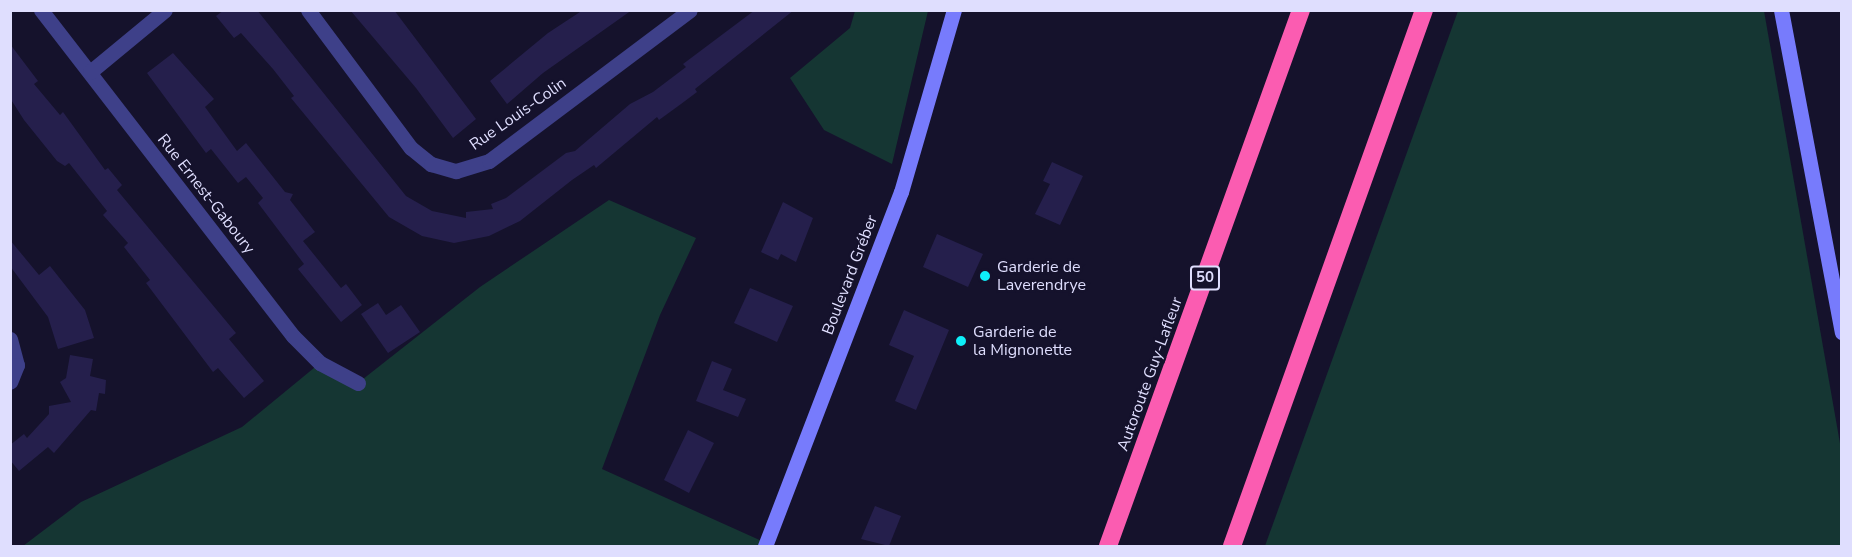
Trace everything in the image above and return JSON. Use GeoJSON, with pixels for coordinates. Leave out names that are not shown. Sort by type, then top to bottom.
{"type":"FeatureCollection","features":[{"type":"Feature","properties":{"kind":"highway","name":"Autoroute Guy-Lafleur"},"geometry":{"type":"LineString","coordinates":[[1108,546],[1301,10]]}},
{"type":"Feature","properties":{"kind":"highway"},"geometry":{"type":"LineString","coordinates":[[1232,546],[1424,10]]}},
{"type":"Feature","properties":{"kind":"street","name":"Rue Ernest-Gaboury"},"geometry":{"type":"LineString","coordinates":[[40,10],[293,336],[320,363],[358,383]]}},
{"type":"Feature","properties":{"kind":"street"},"geometry":{"type":"LineString","coordinates":[[90,72],[165,10]]}},
{"type":"Feature","properties":{"kind":"street","name":"Rue Louis-Colin"},"geometry":{"type":"LineString","coordinates":[[308,10],[411,148],[431,164],[456,171],[489,161],[690,10]]}},
{"type":"Feature","properties":{"kind":"street","name":"Boulevard Gréber"},"geometry":{"type":"LineString","coordinates":[[765,546],[901,192],[954,10]]}},
{"type":"Feature","properties":{"kind":"street"},"geometry":{"type":"LineString","coordinates":[[1781,10],[1842,332]]}},
{"type":"Feature","properties":{"kind":"street"},"geometry":{"type":"LineString","coordinates":[[10,339],[17,365],[10,382]]}},
{"type":"Feature","properties":{"kind":"green space"},"geometry":{"type":"Polygon","coordinates":[[[855,11],[928,11],[892,164],[824,130],[790,78],[850,28],[855,11]]]}},
{"type":"Feature","properties":{"kind":"green space"},"geometry":{"type":"Polygon","coordinates":[[[1458,11],[1764,11],[1841,449],[1841,546],[1265,546],[1458,11]]]}},
{"type":"Feature","properties":{"kind":"green space"},"geometry":{"type":"Polygon","coordinates":[[[609,200],[696,238],[660,315],[602,469],[766,543],[765,546],[23,546],[81,502],[242,427],[320,363],[358,383],[480,287],[609,200]]]}},
{"type":"Feature","properties":{"kind":"building"},"geometry":{"type":"Polygon","coordinates":[[[224,10],[257,10],[406,196],[432,211],[466,218],[466,212],[493,209],[491,204],[506,198],[566,153],[575,151],[630,104],[653,92],[686,67],[683,64],[755,10],[794,10],[695,89],[697,92],[659,120],[657,117],[596,168],[594,165],[572,180],[520,221],[489,236],[454,243],[422,236],[389,217],[291,98],[294,96],[273,69],[241,33],[234,38],[216,16],[224,10]]]}},
{"type":"Feature","properties":{"kind":"building"},"geometry":{"type":"Polygon","coordinates":[[[350,10],[394,10],[476,119],[453,138],[416,88],[350,10]]]}},
{"type":"Feature","properties":{"kind":"building"},"geometry":{"type":"Polygon","coordinates":[[[583,10],[632,10],[543,73],[507,104],[490,81],[548,33],[583,10]]]}},
{"type":"Feature","properties":{"kind":"building"},"geometry":{"type":"Polygon","coordinates":[[[10,44],[38,81],[34,84],[60,115],[63,112],[105,170],[108,168],[122,185],[117,190],[236,333],[229,339],[264,381],[244,398],[218,368],[213,372],[146,283],[150,280],[124,247],[128,243],[103,215],[107,211],[69,163],[65,166],[57,161],[24,120],[10,98],[10,44]]]}},
{"type":"Feature","properties":{"kind":"building"},"geometry":{"type":"Polygon","coordinates":[[[173,53],[214,99],[205,107],[237,151],[246,143],[285,192],[293,194],[290,200],[315,232],[303,241],[341,288],[346,284],[362,305],[341,322],[298,269],[304,264],[258,203],[263,198],[246,177],[238,183],[211,149],[206,153],[147,73],[173,53]]]}},
{"type":"Feature","properties":{"kind":"building"},"geometry":{"type":"Polygon","coordinates":[[[1052,162],[1083,176],[1060,225],[1035,214],[1050,184],[1043,181],[1052,162]]]}},
{"type":"Feature","properties":{"kind":"building"},"geometry":{"type":"Polygon","coordinates":[[[783,202],[813,218],[796,262],[781,254],[778,260],[761,252],[783,202]]]}},
{"type":"Feature","properties":{"kind":"building"},"geometry":{"type":"Polygon","coordinates":[[[937,234],[983,254],[968,287],[923,267],[937,234]]]}},
{"type":"Feature","properties":{"kind":"building"},"geometry":{"type":"Polygon","coordinates":[[[10,240],[39,275],[50,266],[85,310],[94,338],[58,349],[48,317],[10,266],[10,240]]]}},
{"type":"Feature","properties":{"kind":"building"},"geometry":{"type":"Polygon","coordinates":[[[750,288],[793,306],[777,342],[734,323],[750,288]]]}},
{"type":"Feature","properties":{"kind":"building"},"geometry":{"type":"Polygon","coordinates":[[[378,303],[386,315],[401,305],[420,332],[388,353],[361,314],[378,303]]]}},
{"type":"Feature","properties":{"kind":"building"},"geometry":{"type":"Polygon","coordinates":[[[904,310],[949,330],[916,410],[895,401],[914,356],[889,345],[904,310]]]}},
{"type":"Feature","properties":{"kind":"building"},"geometry":{"type":"Polygon","coordinates":[[[70,355],[93,359],[90,376],[106,380],[105,394],[99,393],[96,411],[91,410],[54,453],[48,447],[19,471],[10,460],[10,445],[24,434],[27,438],[49,414],[49,406],[71,402],[60,382],[66,378],[70,355]]]}},
{"type":"Feature","properties":{"kind":"building"},"geometry":{"type":"Polygon","coordinates":[[[712,361],[732,369],[723,390],[746,399],[738,417],[696,401],[712,361]]]}},
{"type":"Feature","properties":{"kind":"building"},"geometry":{"type":"Polygon","coordinates":[[[688,430],[714,443],[689,493],[664,480],[688,430]]]}},
{"type":"Feature","properties":{"kind":"building"},"geometry":{"type":"Polygon","coordinates":[[[875,506],[901,516],[889,546],[861,539],[875,506]]]}},
{"type":"Feature","properties":{"kind":"place","name":"Garderie de Laverendrye"},"geometry":{"type":"Point","coordinates":[985,276]}},
{"type":"Feature","properties":{"kind":"place","name":"Garderie de la Mignonette"},"geometry":{"type":"Point","coordinates":[961,341]}}]}
